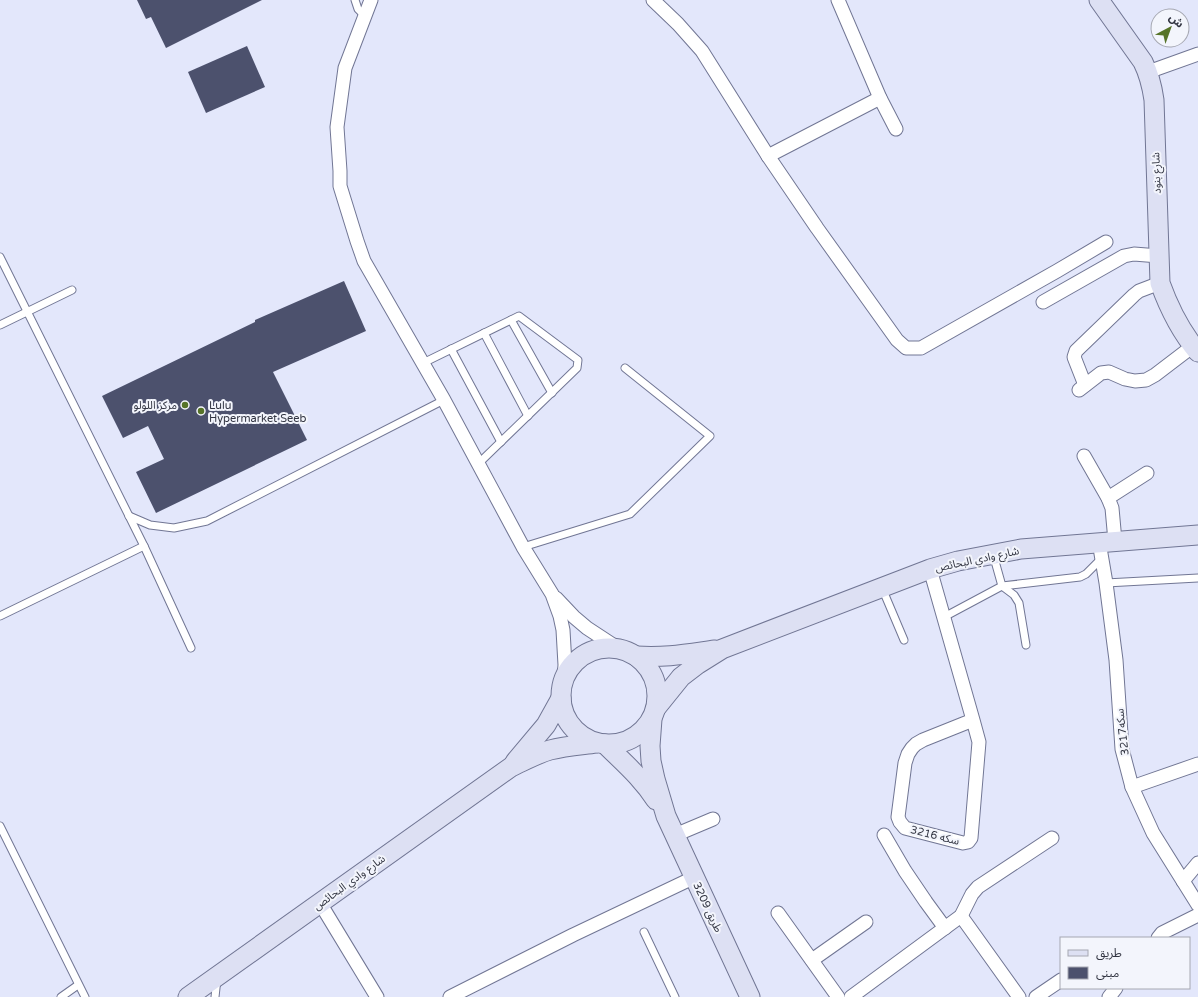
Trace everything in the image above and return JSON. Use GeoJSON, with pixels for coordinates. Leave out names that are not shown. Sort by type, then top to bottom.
{"type":"FeatureCollection","features":[{"type":"Feature","properties":{"kind":"street"},"geometry":{"type":"LineString","coordinates":[[371,0],[345,68],[336,127],[340,186],[364,261],[444,400],[523,547],[552,594],[560,616],[563,630],[565,665],[564,678]]}},
{"type":"Feature","properties":{"kind":"street"},"geometry":{"type":"LineString","coordinates":[[653,0],[678,24],[702,51],[768,156],[817,228],[888,328],[906,348],[921,348],[1058,271],[1106,242]]}},
{"type":"Feature","properties":{"kind":"street"},"geometry":{"type":"LineString","coordinates":[[838,0],[880,98],[896,129]]}},
{"type":"Feature","properties":{"kind":"street","name":"شارع بنود"},"geometry":{"type":"LineString","coordinates":[[1099,0],[1148,72],[1154,100],[1160,283],[1173,315],[1195,349]]}},
{"type":"Feature","properties":{"kind":"street"},"geometry":{"type":"LineString","coordinates":[[1148,72],[1198,54]]}},
{"type":"Feature","properties":{"kind":"street"},"geometry":{"type":"LineString","coordinates":[[768,156],[880,98]]}},
{"type":"Feature","properties":{"kind":"street"},"geometry":{"type":"LineString","coordinates":[[1043,302],[1124,256],[1134,254],[1159,256]]}},
{"type":"Feature","properties":{"kind":"street"},"geometry":{"type":"LineString","coordinates":[[1160,283],[1139,291],[1134,295],[1076,351],[1074,357],[1082,388],[1101,373],[1109,372],[1125,379],[1135,381],[1146,380],[1195,349]]}},
{"type":"Feature","properties":{"kind":"street","name":"سكه3217"},"geometry":{"type":"LineString","coordinates":[[1084,456],[1108,498],[1112,508],[1105,548],[1106,583],[1116,660],[1122,749],[1132,787],[1153,833],[1198,904]]}},
{"type":"Feature","properties":{"kind":"street"},"geometry":{"type":"LineString","coordinates":[[1108,498],[1147,474]]}},
{"type":"Feature","properties":{"kind":"street","name":"شارع وادي البحائص"},"geometry":{"type":"LineString","coordinates":[[722,649],[930,569],[958,561],[1022,549],[1105,548],[1198,535]]}},
{"type":"Feature","properties":{"kind":"street","name":"سكه 3216"},"geometry":{"type":"LineString","coordinates":[[930,569],[944,617],[973,720],[979,742],[971,838],[968,842],[963,843],[905,828],[898,817],[905,763],[908,754],[916,744],[973,720]]}},
{"type":"Feature","properties":{"kind":"street"},"geometry":{"type":"LineString","coordinates":[[552,594],[587,628],[645,664],[652,674],[656,685],[657,697],[650,746],[651,761],[666,816]]}},
{"type":"Feature","properties":{"kind":"street"},"geometry":{"type":"LineString","coordinates":[[666,816],[647,786],[640,778],[600,744],[583,736],[571,726],[562,708],[561,688],[564,678],[569,668],[577,660],[596,650],[608,648],[660,657],[722,649]]}},
{"type":"Feature","properties":{"kind":"street"},"geometry":{"type":"LineString","coordinates":[[511,768],[540,753],[566,746],[614,744],[632,739],[640,734],[646,727],[681,677],[722,649]]}},
{"type":"Feature","properties":{"kind":"street"},"geometry":{"type":"LineString","coordinates":[[511,768],[546,725],[561,698]]}},
{"type":"Feature","properties":{"kind":"street"},"geometry":{"type":"LineString","coordinates":[[1132,787],[1198,764]]}},
{"type":"Feature","properties":{"kind":"street","name":"شارع وادي البحائص"},"geometry":{"type":"LineString","coordinates":[[188,997],[511,768]]}},
{"type":"Feature","properties":{"kind":"street","name":"طريق 3209"},"geometry":{"type":"LineString","coordinates":[[666,816],[750,997]]}},
{"type":"Feature","properties":{"kind":"street"},"geometry":{"type":"LineString","coordinates":[[675,835],[713,819]]}},
{"type":"Feature","properties":{"kind":"street"},"geometry":{"type":"LineString","coordinates":[[884,834],[905,871],[945,928]]}},
{"type":"Feature","properties":{"kind":"street"},"geometry":{"type":"LineString","coordinates":[[852,997],[961,916],[972,894],[978,887],[1052,838]]}},
{"type":"Feature","properties":{"kind":"street"},"geometry":{"type":"LineString","coordinates":[[1183,881],[1198,863]]}},
{"type":"Feature","properties":{"kind":"street"},"geometry":{"type":"LineString","coordinates":[[450,997],[573,935],[695,877]]}},
{"type":"Feature","properties":{"kind":"street"},"geometry":{"type":"LineString","coordinates":[[320,902],[377,997]]}},
{"type":"Feature","properties":{"kind":"street"},"geometry":{"type":"LineString","coordinates":[[778,913],[838,997]]}},
{"type":"Feature","properties":{"kind":"street"},"geometry":{"type":"LineString","coordinates":[[1159,937],[1162,933],[1198,915]]}},
{"type":"Feature","properties":{"kind":"street"},"geometry":{"type":"LineString","coordinates":[[961,916],[1019,997]]}},
{"type":"Feature","properties":{"kind":"street"},"geometry":{"type":"LineString","coordinates":[[812,960],[866,922]]}},
{"type":"Feature","properties":{"kind":"street"},"geometry":{"type":"LineString","coordinates":[[1036,997],[1060,981]]}},
{"type":"Feature","properties":{"kind":"street"},"geometry":{"type":"LineString","coordinates":[[1109,997],[1115,989]]}},
{"type":"Feature","properties":{"kind":"lane"},"geometry":{"type":"LineString","coordinates":[[355,0],[358,9],[364,16]]}},
{"type":"Feature","properties":{"kind":"lane"},"geometry":{"type":"LineString","coordinates":[[0,257],[144,546],[190,648]]}},
{"type":"Feature","properties":{"kind":"lane"},"geometry":{"type":"LineString","coordinates":[[0,326],[72,290]]}},
{"type":"Feature","properties":{"kind":"lane"},"geometry":{"type":"LineString","coordinates":[[423,363],[519,316],[578,360],[577,368],[478,464]]}},
{"type":"Feature","properties":{"kind":"lane"},"geometry":{"type":"LineString","coordinates":[[511,320],[552,393]]}},
{"type":"Feature","properties":{"kind":"lane"},"geometry":{"type":"LineString","coordinates":[[484,333],[528,416]]}},
{"type":"Feature","properties":{"kind":"lane"},"geometry":{"type":"LineString","coordinates":[[451,349],[501,442]]}},
{"type":"Feature","properties":{"kind":"lane"},"geometry":{"type":"LineString","coordinates":[[523,547],[630,514],[710,436],[625,368]]}},
{"type":"Feature","properties":{"kind":"lane"},"geometry":{"type":"LineString","coordinates":[[129,516],[150,525],[174,528],[207,522],[444,400]]}},
{"type":"Feature","properties":{"kind":"lane"},"geometry":{"type":"LineString","coordinates":[[0,616],[144,546]]}},
{"type":"Feature","properties":{"kind":"lane"},"geometry":{"type":"LineString","coordinates":[[944,617],[1002,586],[1080,577],[1086,574],[1105,548]]}},
{"type":"Feature","properties":{"kind":"lane"},"geometry":{"type":"LineString","coordinates":[[993,554],[1002,586],[1014,595],[1019,603],[1026,644]]}},
{"type":"Feature","properties":{"kind":"lane"},"geometry":{"type":"LineString","coordinates":[[1106,583],[1198,578]]}},
{"type":"Feature","properties":{"kind":"lane"},"geometry":{"type":"LineString","coordinates":[[882,588],[904,640]]}},
{"type":"Feature","properties":{"kind":"lane"},"geometry":{"type":"LineString","coordinates":[[0,826],[85,997]]}},
{"type":"Feature","properties":{"kind":"lane"},"geometry":{"type":"LineString","coordinates":[[644,932],[675,997]]}},
{"type":"Feature","properties":{"kind":"lane"},"geometry":{"type":"LineString","coordinates":[[215,997],[218,976]]}},
{"type":"Feature","properties":{"kind":"lane"},"geometry":{"type":"LineString","coordinates":[[60,997],[78,984]]}},
{"type":"Feature","properties":{"kind":"building"},"geometry":{"type":"Polygon","coordinates":[[[137,0],[262,0],[166,48],[151,17],[146,19],[137,0]]]}},
{"type":"Feature","properties":{"kind":"building"},"geometry":{"type":"Polygon","coordinates":[[[247,46],[265,87],[206,113],[188,72],[247,46]]]}},
{"type":"Feature","properties":{"kind":"building","name":"Lulu Hypermarket Seeb"},"geometry":{"type":"Polygon","coordinates":[[[344,281],[366,331],[273,372],[307,440],[156,513],[136,472],[164,459],[148,426],[123,438],[102,396],[255,322],[255,320],[344,281]]]}},
{"type":"Feature","properties":{"kind":"place","name":"مركز اللولو"},"geometry":{"type":"Point","coordinates":[185,405]}},
{"type":"Feature","properties":{"kind":"place","name":"Lulu Hypermarket Seeb"},"geometry":{"type":"Point","coordinates":[201,411]}}]}
